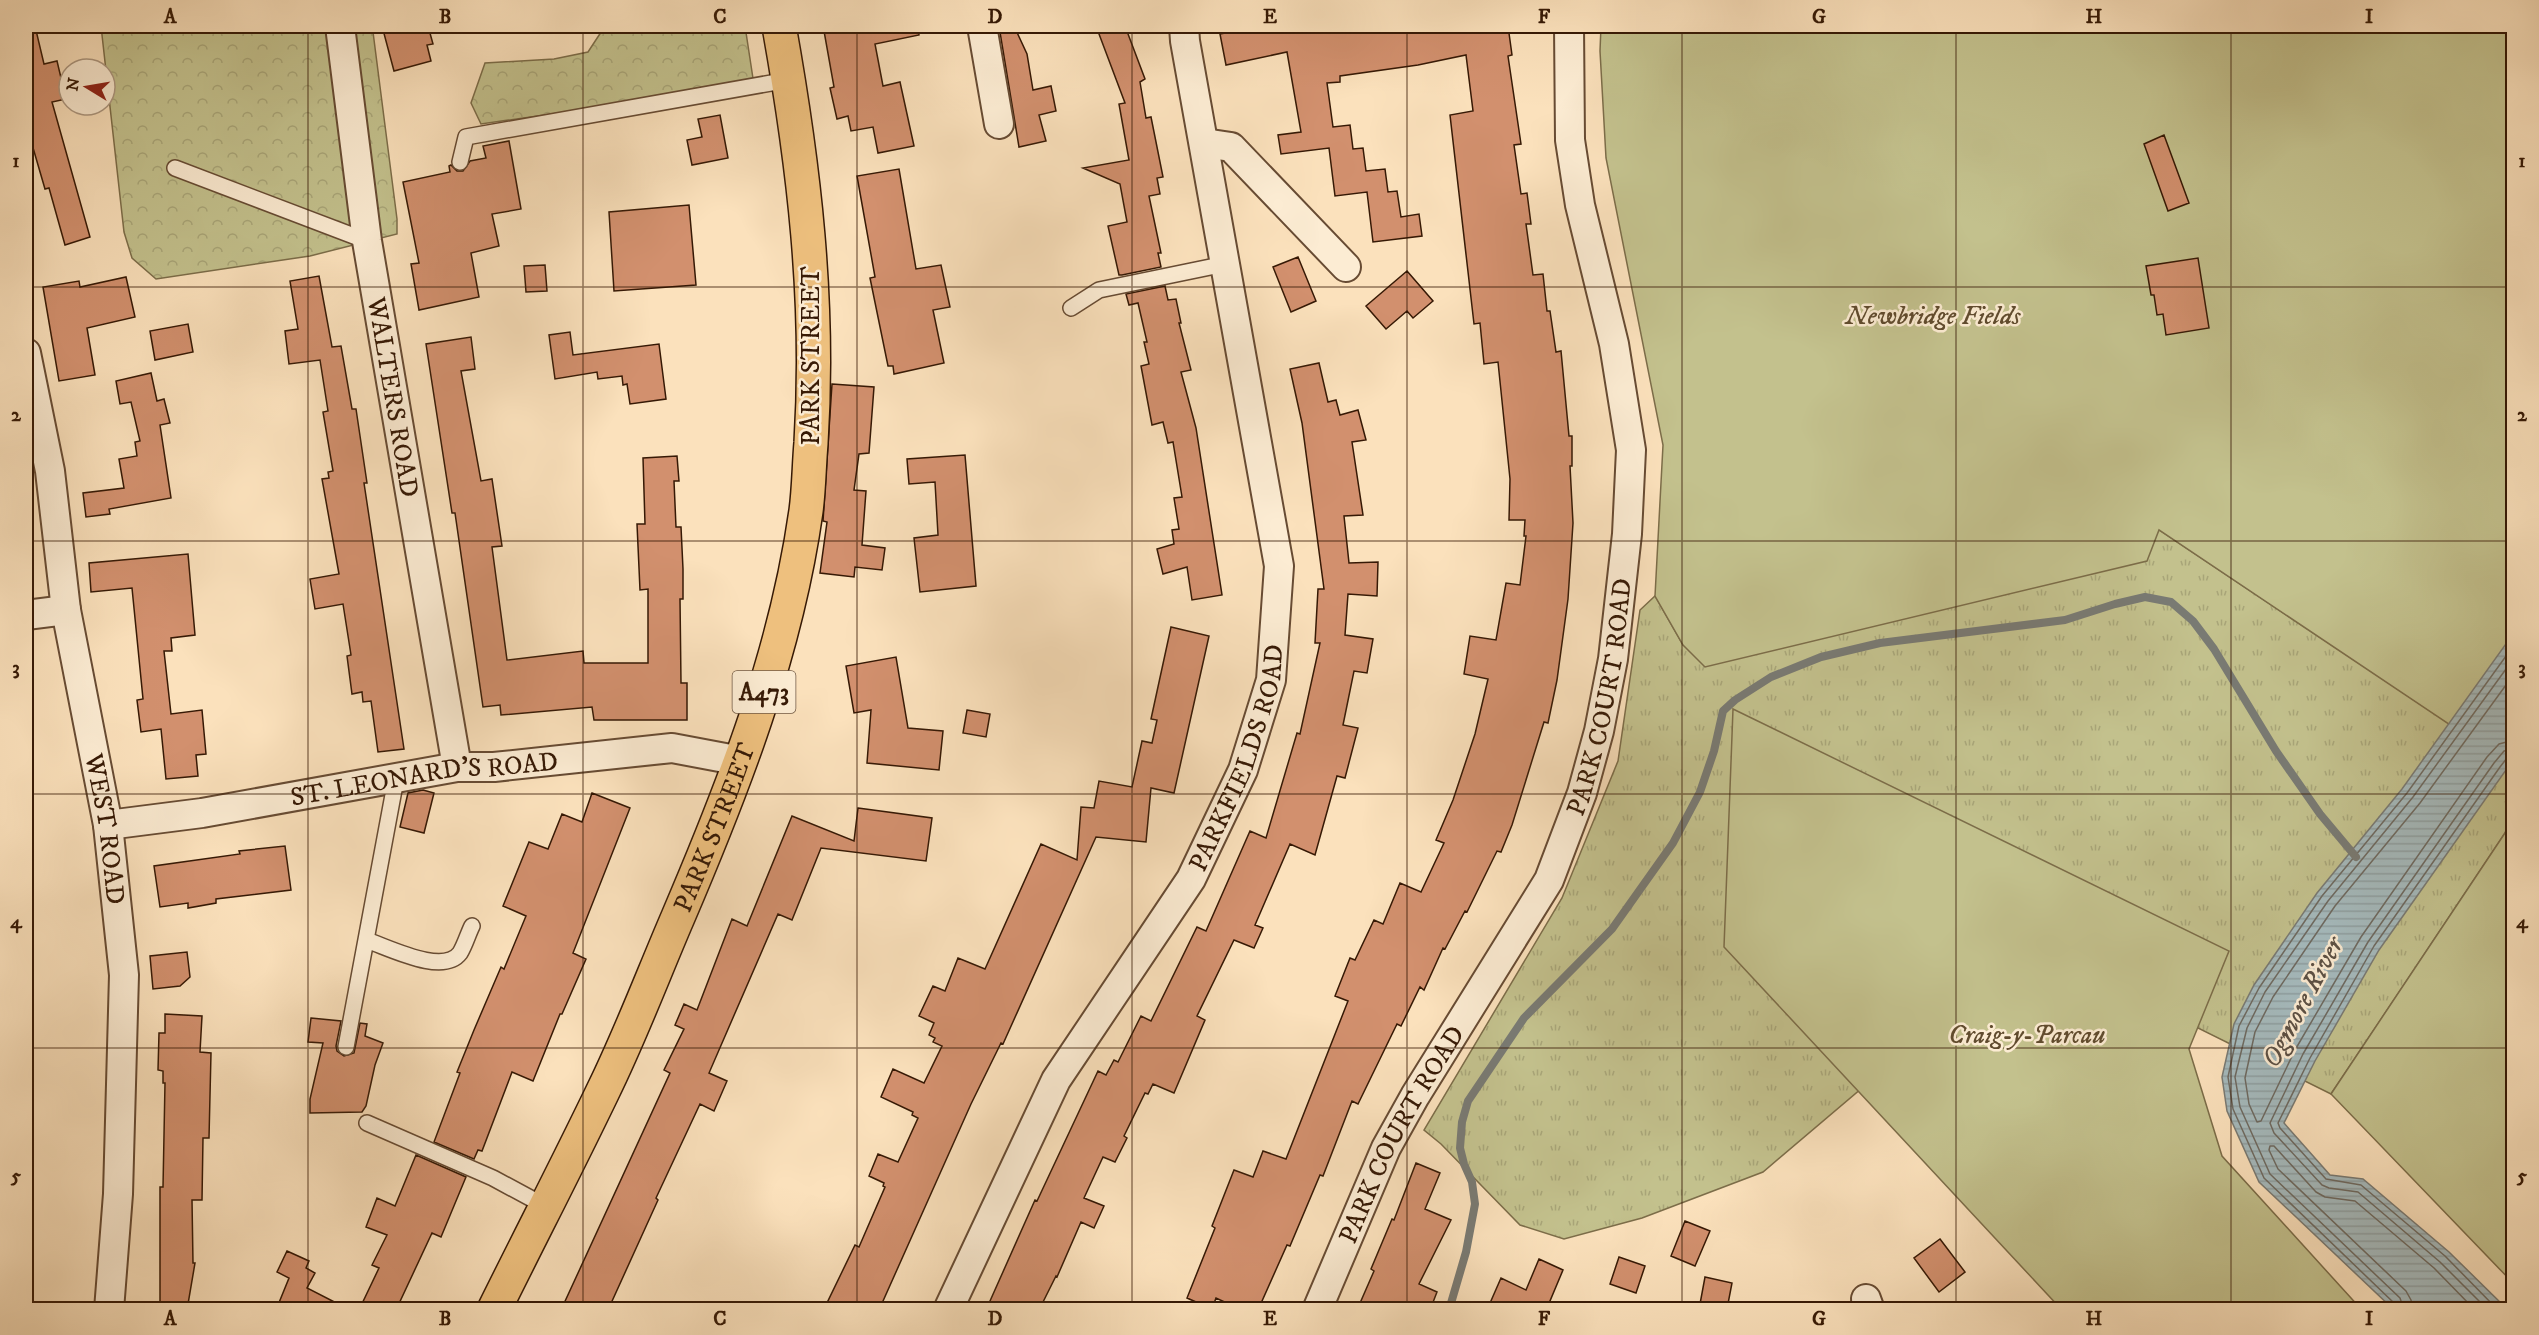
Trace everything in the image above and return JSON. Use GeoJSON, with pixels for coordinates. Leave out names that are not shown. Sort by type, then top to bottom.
{"type":"FeatureCollection","features":[{"type":"Feature","properties":{"kind":"main road","name":"PARK STREET"},"geometry":{"type":"LineString","coordinates":[[494,1310],[604,1089],[707,850],[741,761],[778,652],[788,611],[806,508],[815,343],[813,276],[800,157],[779,26]]}},
{"type":"Feature","properties":{"kind":"street","name":"WALTERS ROAD"},"geometry":{"type":"LineString","coordinates":[[340,26],[367,241],[457,767]]}},
{"type":"Feature","properties":{"kind":"street"},"geometry":{"type":"LineString","coordinates":[[982,26],[999,124]]}},
{"type":"Feature","properties":{"kind":"street","name":"PARKFIELDS ROAD"},"geometry":{"type":"LineString","coordinates":[[948,1310],[1056,1080],[1191,879],[1243,770],[1271,680],[1280,566],[1184,26]]}},
{"type":"Feature","properties":{"kind":"street","name":"PARK COURT ROAD"},"geometry":{"type":"LineString","coordinates":[[1317,1310],[1386,1149],[1415,1096],[1549,880],[1582,794],[1601,721],[1613,658],[1627,534],[1631,450],[1614,344],[1580,205],[1570,140],[1569,26]]}},
{"type":"Feature","properties":{"kind":"street"},"geometry":{"type":"LineString","coordinates":[[1204,144],[1232,147],[1346,267]]}},
{"type":"Feature","properties":{"kind":"street","name":"WEST ROAD"},"geometry":{"type":"LineString","coordinates":[[26,353],[50,471],[66,610],[108,825],[124,975],[118,1194],[109,1310]]}},
{"type":"Feature","properties":{"kind":"street"},"geometry":{"type":"LineString","coordinates":[[26,615],[66,610]]}},
{"type":"Feature","properties":{"kind":"street","name":"ST. LEONARD'S ROAD"},"geometry":{"type":"LineString","coordinates":[[108,825],[202,813],[457,767],[494,767],[672,748],[741,761]]}},
{"type":"Feature","properties":{"kind":"lane"},"geometry":{"type":"LineString","coordinates":[[460,162],[466,137],[788,80]]}},
{"type":"Feature","properties":{"kind":"lane"},"geometry":{"type":"LineString","coordinates":[[176,168],[367,241]]}},
{"type":"Feature","properties":{"kind":"lane"},"geometry":{"type":"LineString","coordinates":[[1071,308],[1099,290],[1225,264]]}},
{"type":"Feature","properties":{"kind":"lane"},"geometry":{"type":"LineString","coordinates":[[346,1047],[396,779]]}},
{"type":"Feature","properties":{"kind":"lane"},"geometry":{"type":"LineString","coordinates":[[366,940],[427,961],[446,962],[460,954],[471,926]]}},
{"type":"Feature","properties":{"kind":"lane"},"geometry":{"type":"LineString","coordinates":[[367,1123],[493,1178],[545,1206]]}},
{"type":"Feature","properties":{"kind":"green space"},"geometry":{"type":"Polygon","coordinates":[[[101,26],[276,26],[299,33],[327,26],[367,26],[373,32],[397,234],[310,256],[156,279],[132,258],[124,232],[111,117],[117,117],[117,57],[104,57],[101,26]]]}},
{"type":"Feature","properties":{"kind":"green space"},"geometry":{"type":"Polygon","coordinates":[[[605,26],[745,26],[754,85],[481,124],[471,103],[485,63],[554,59],[588,52],[605,26]]]}},
{"type":"Feature","properties":{"kind":"green space","name":"Newbridge Fields"},"geometry":{"type":"Polygon","coordinates":[[[1601,26],[2513,26],[2513,767],[2159,530],[2147,561],[1705,667],[1683,645],[1655,596],[1663,445],[1606,158],[1600,51],[1601,26]]]}},
{"type":"Feature","properties":{"kind":"green space"},"geometry":{"type":"Polygon","coordinates":[[[2159,530],[2513,766],[2513,821],[2331,1094],[2178,1018],[1914,1044],[1763,1172],[1642,1218],[1564,1239],[1520,1225],[1441,1144],[1424,1130],[1562,898],[1618,761],[1640,610],[1655,596],[1683,645],[2159,530]]]}},
{"type":"Feature","properties":{"kind":"green space","name":"Craig-y-Parcau"},"geometry":{"type":"Polygon","coordinates":[[[1733,709],[2229,951],[2189,1049],[2222,1156],[2361,1309],[2061,1309],[1724,947],[1733,709]]]}},
{"type":"Feature","properties":{"kind":"green space"},"geometry":{"type":"Polygon","coordinates":[[[2513,821],[2513,1283],[2331,1094],[2513,821]]]}},
{"type":"Feature","properties":{"kind":"water","name":"Ogmore River"},"geometry":{"type":"Polygon","coordinates":[[[2513,634],[2513,760],[2379,950],[2315,1061],[2284,1123],[2330,1175],[2363,1179],[2449,1252],[2507,1309],[2393,1309],[2259,1182],[2227,1111],[2222,1077],[2234,1024],[2254,985],[2317,893],[2402,789],[2513,634]]]}},
{"type":"Feature","properties":{"kind":"building"},"geometry":{"type":"Polygon","coordinates":[[[26,26],[35,26],[44,64],[57,61],[57,101],[52,102],[90,237],[65,245],[49,188],[45,189],[29,134],[33,133],[26,103],[26,26]]]}},
{"type":"Feature","properties":{"kind":"building"},"geometry":{"type":"Polygon","coordinates":[[[382,26],[428,26],[433,44],[427,45],[431,61],[394,71],[382,26]]]}},
{"type":"Feature","properties":{"kind":"building"},"geometry":{"type":"Polygon","coordinates":[[[851,26],[918,26],[919,35],[875,44],[883,86],[900,82],[914,146],[878,153],[873,127],[851,131],[848,116],[837,119],[830,88],[834,87],[824,31],[851,26]]]}},
{"type":"Feature","properties":{"kind":"building"},"geometry":{"type":"Polygon","coordinates":[[[999,26],[1014,26],[1027,54],[1033,90],[1051,86],[1056,111],[1039,115],[1046,141],[1019,147],[999,26]]]}},
{"type":"Feature","properties":{"kind":"building"},"geometry":{"type":"Polygon","coordinates":[[[1096,26],[1125,26],[1145,79],[1140,82],[1146,118],[1151,117],[1163,177],[1157,178],[1160,194],[1149,196],[1161,253],[1158,253],[1161,267],[1122,275],[1119,275],[1108,226],[1127,222],[1120,184],[1083,168],[1129,160],[1119,104],[1125,103],[1096,26]]]}},
{"type":"Feature","properties":{"kind":"building"},"geometry":{"type":"Polygon","coordinates":[[[1261,26],[1508,26],[1512,55],[1508,56],[1521,144],[1514,145],[1521,194],[1527,193],[1531,224],[1526,224],[1533,275],[1543,274],[1547,311],[1550,311],[1556,352],[1561,351],[1569,436],[1572,436],[1572,466],[1570,466],[1573,523],[1568,599],[1557,680],[1548,723],[1544,722],[1512,825],[1501,852],[1497,851],[1467,912],[1465,911],[1445,949],[1443,948],[1424,990],[1420,987],[1401,1026],[1397,1024],[1358,1104],[1352,1101],[1323,1176],[1320,1175],[1290,1246],[1287,1245],[1258,1310],[1242,1310],[1216,1298],[1212,1309],[1187,1298],[1215,1228],[1212,1226],[1234,1170],[1253,1177],[1263,1151],[1286,1159],[1348,1001],[1335,996],[1350,958],[1355,960],[1374,920],[1383,924],[1400,883],[1421,892],[1444,843],[1436,840],[1453,800],[1475,734],[1488,679],[1464,674],[1470,636],[1496,640],[1506,583],[1520,585],[1526,536],[1524,536],[1525,520],[1509,520],[1510,479],[1498,362],[1484,364],[1480,323],[1474,324],[1450,115],[1473,111],[1466,55],[1418,65],[1340,76],[1340,82],[1327,83],[1333,127],[1350,125],[1353,149],[1363,148],[1366,171],[1385,169],[1388,192],[1397,191],[1401,217],[1419,214],[1422,236],[1373,242],[1367,192],[1335,196],[1329,148],[1281,154],[1278,135],[1301,132],[1287,52],[1226,65],[1220,34],[1261,26]]]}},
{"type":"Feature","properties":{"kind":"building"},"geometry":{"type":"Polygon","coordinates":[[[720,115],[728,158],[692,165],[687,140],[702,137],[698,119],[720,115]]]}},
{"type":"Feature","properties":{"kind":"building"},"geometry":{"type":"Polygon","coordinates":[[[2164,135],[2189,203],[2168,211],[2144,144],[2164,135]]]}},
{"type":"Feature","properties":{"kind":"building"},"geometry":{"type":"Polygon","coordinates":[[[509,141],[521,209],[492,214],[499,246],[471,253],[479,297],[419,310],[411,264],[419,263],[403,182],[450,172],[449,166],[451,165],[457,171],[463,171],[470,161],[486,158],[483,146],[509,141]]]}},
{"type":"Feature","properties":{"kind":"building"},"geometry":{"type":"Polygon","coordinates":[[[899,169],[916,269],[941,265],[950,307],[933,310],[944,363],[894,374],[893,366],[888,366],[870,278],[875,277],[857,176],[899,169]]]}},
{"type":"Feature","properties":{"kind":"building"},"geometry":{"type":"Polygon","coordinates":[[[689,205],[696,285],[614,291],[609,212],[689,205]]]}},
{"type":"Feature","properties":{"kind":"building"},"geometry":{"type":"Polygon","coordinates":[[[1298,257],[1316,301],[1291,312],[1273,267],[1298,257]]]}},
{"type":"Feature","properties":{"kind":"building"},"geometry":{"type":"Polygon","coordinates":[[[2198,258],[2209,328],[2166,335],[2163,314],[2157,315],[2154,295],[2151,295],[2146,266],[2198,258]]]}},
{"type":"Feature","properties":{"kind":"building"},"geometry":{"type":"Polygon","coordinates":[[[545,265],[547,291],[526,292],[524,266],[545,265]]]}},
{"type":"Feature","properties":{"kind":"building"},"geometry":{"type":"Polygon","coordinates":[[[1407,271],[1433,301],[1413,318],[1407,311],[1386,329],[1366,306],[1407,271]]]}},
{"type":"Feature","properties":{"kind":"building"},"geometry":{"type":"Polygon","coordinates":[[[319,276],[332,347],[341,346],[352,409],[356,409],[367,483],[364,483],[404,749],[378,752],[371,701],[363,702],[362,692],[352,694],[347,656],[351,655],[343,604],[315,609],[310,579],[339,574],[322,479],[329,478],[328,472],[333,471],[323,412],[328,411],[320,360],[289,364],[285,331],[298,329],[290,281],[319,276]]]}},
{"type":"Feature","properties":{"kind":"building"},"geometry":{"type":"Polygon","coordinates":[[[126,277],[135,317],[87,328],[95,375],[59,381],[43,287],[79,281],[80,287],[126,277]]]}},
{"type":"Feature","properties":{"kind":"building"},"geometry":{"type":"Polygon","coordinates":[[[1165,286],[1168,300],[1176,299],[1181,323],[1179,323],[1191,370],[1181,372],[1196,428],[1222,595],[1192,600],[1187,567],[1163,574],[1157,549],[1174,544],[1172,530],[1179,529],[1174,498],[1182,497],[1173,442],[1168,443],[1163,422],[1152,425],[1141,366],[1149,364],[1144,342],[1147,342],[1138,303],[1129,305],[1126,294],[1165,286]]]}},
{"type":"Feature","properties":{"kind":"building"},"geometry":{"type":"Polygon","coordinates":[[[188,324],[193,352],[155,360],[150,331],[188,324]]]}},
{"type":"Feature","properties":{"kind":"building"},"geometry":{"type":"Polygon","coordinates":[[[570,332],[573,355],[659,344],[666,399],[630,404],[627,384],[623,385],[622,376],[598,379],[597,372],[555,379],[549,335],[570,332]]]}},
{"type":"Feature","properties":{"kind":"building"},"geometry":{"type":"Polygon","coordinates":[[[471,337],[475,369],[461,371],[481,481],[492,479],[502,546],[492,547],[507,660],[583,651],[584,663],[648,663],[648,589],[640,590],[637,524],[645,524],[643,458],[677,456],[679,481],[674,481],[676,527],[681,527],[683,569],[683,599],[680,599],[681,683],[687,683],[687,720],[594,720],[592,707],[501,715],[500,705],[483,707],[455,513],[452,513],[426,344],[471,337]]]}},
{"type":"Feature","properties":{"kind":"building"},"geometry":{"type":"Polygon","coordinates":[[[1319,363],[1328,402],[1336,400],[1340,415],[1358,410],[1366,440],[1352,442],[1363,515],[1344,516],[1349,563],[1378,562],[1377,596],[1348,594],[1345,635],[1373,639],[1367,673],[1354,671],[1343,725],[1358,728],[1345,778],[1337,776],[1315,855],[1290,844],[1255,925],[1263,928],[1254,948],[1234,940],[1197,1016],[1205,1020],[1174,1093],[1153,1084],[1148,1094],[1145,1093],[1124,1136],[1127,1138],[1115,1162],[1103,1157],[1084,1198],[1104,1206],[1094,1228],[1081,1222],[1057,1277],[1039,1310],[986,1310],[1035,1200],[1037,1201],[1098,1071],[1106,1075],[1114,1060],[1118,1062],[1141,1016],[1151,1021],[1197,927],[1206,931],[1250,831],[1266,838],[1297,733],[1300,734],[1320,643],[1315,643],[1318,589],[1324,589],[1302,423],[1290,369],[1319,363]]]}},
{"type":"Feature","properties":{"kind":"building"},"geometry":{"type":"Polygon","coordinates":[[[151,373],[157,401],[164,399],[170,423],[160,425],[171,498],[109,509],[110,514],[86,517],[83,493],[124,488],[119,459],[137,456],[135,442],[140,441],[131,402],[120,404],[116,381],[151,373]]]}},
{"type":"Feature","properties":{"kind":"building"},"geometry":{"type":"Polygon","coordinates":[[[832,384],[874,387],[869,453],[859,454],[854,490],[866,491],[862,545],[885,548],[882,570],[855,567],[854,577],[820,573],[827,522],[823,521],[832,384]]]}},
{"type":"Feature","properties":{"kind":"building"},"geometry":{"type":"Polygon","coordinates":[[[965,455],[976,586],[920,592],[914,538],[938,535],[935,482],[909,484],[907,459],[965,455]]]}},
{"type":"Feature","properties":{"kind":"building"},"geometry":{"type":"Polygon","coordinates":[[[188,554],[195,635],[171,638],[172,651],[164,651],[171,714],[202,710],[206,754],[196,755],[198,776],[166,779],[161,729],[141,732],[137,700],[143,699],[132,588],[91,592],[89,563],[188,554]]]}},
{"type":"Feature","properties":{"kind":"building"},"geometry":{"type":"Polygon","coordinates":[[[1171,627],[1209,636],[1174,793],[1151,788],[1146,842],[1096,837],[1003,1044],[1001,1043],[971,1104],[879,1310],[837,1310],[826,1305],[855,1245],[859,1247],[885,1187],[884,1183],[869,1176],[878,1154],[898,1162],[918,1118],[912,1115],[913,1112],[881,1097],[893,1069],[924,1083],[942,1046],[933,1042],[935,1038],[929,1035],[934,1023],[919,1016],[933,986],[945,991],[958,958],[985,969],[1041,844],[1077,860],[1081,807],[1094,808],[1099,781],[1132,787],[1142,741],[1152,743],[1157,720],[1151,719],[1171,627]]]}},
{"type":"Feature","properties":{"kind":"building"},"geometry":{"type":"Polygon","coordinates":[[[896,657],[908,728],[943,731],[939,770],[867,763],[871,710],[854,713],[846,666],[896,657]]]}},
{"type":"Feature","properties":{"kind":"building"},"geometry":{"type":"Polygon","coordinates":[[[967,710],[990,714],[986,737],[963,733],[967,710]]]}},
{"type":"Feature","properties":{"kind":"building"},"geometry":{"type":"Polygon","coordinates":[[[423,790],[434,793],[424,833],[400,827],[408,793],[423,790]]]}},
{"type":"Feature","properties":{"kind":"building"},"geometry":{"type":"Polygon","coordinates":[[[592,793],[630,808],[573,953],[586,959],[562,1014],[560,1014],[533,1081],[512,1072],[482,1151],[478,1150],[474,1159],[434,1142],[460,1073],[457,1072],[474,1030],[501,967],[504,969],[526,916],[503,906],[529,842],[548,849],[562,814],[582,822],[592,793]]]}},
{"type":"Feature","properties":{"kind":"building"},"geometry":{"type":"Polygon","coordinates":[[[858,808],[932,818],[926,861],[821,848],[792,920],[778,914],[709,1073],[727,1081],[714,1111],[700,1104],[656,1198],[658,1200],[608,1310],[561,1310],[670,1073],[664,1070],[684,1029],[675,1025],[684,1004],[697,1010],[732,919],[747,926],[792,816],[854,841],[858,808]]]}},
{"type":"Feature","properties":{"kind":"building"},"geometry":{"type":"Polygon","coordinates":[[[285,846],[291,890],[216,899],[216,903],[188,908],[188,903],[160,907],[154,866],[240,854],[239,851],[285,846]]]}},
{"type":"Feature","properties":{"kind":"building"},"geometry":{"type":"Polygon","coordinates":[[[187,952],[190,977],[180,986],[153,989],[150,956],[187,952]]]}},
{"type":"Feature","properties":{"kind":"building"},"geometry":{"type":"Polygon","coordinates":[[[165,1014],[202,1016],[200,1052],[211,1053],[209,1138],[203,1138],[202,1200],[192,1200],[193,1263],[195,1263],[187,1310],[160,1310],[160,1187],[163,1187],[165,1083],[163,1083],[163,1071],[158,1070],[159,1033],[165,1033],[165,1014]]]}},
{"type":"Feature","properties":{"kind":"building"},"geometry":{"type":"Polygon","coordinates":[[[311,1018],[341,1021],[336,1046],[337,1051],[344,1056],[354,1053],[360,1023],[367,1024],[365,1036],[383,1043],[375,1065],[366,1106],[362,1112],[310,1113],[310,1099],[323,1043],[308,1042],[311,1018]]]}},
{"type":"Feature","properties":{"kind":"building"},"geometry":{"type":"Polygon","coordinates":[[[416,1155],[466,1177],[441,1237],[432,1233],[396,1310],[359,1310],[379,1268],[372,1265],[387,1235],[366,1227],[377,1198],[395,1206],[416,1155]]]}},
{"type":"Feature","properties":{"kind":"building"},"geometry":{"type":"Polygon","coordinates":[[[1416,1163],[1440,1173],[1425,1209],[1451,1220],[1419,1284],[1437,1292],[1430,1310],[1357,1310],[1374,1271],[1371,1269],[1392,1219],[1394,1220],[1416,1163]]]}},
{"type":"Feature","properties":{"kind":"building"},"geometry":{"type":"Polygon","coordinates":[[[1685,1221],[1710,1231],[1695,1266],[1671,1256],[1685,1221]]]}},
{"type":"Feature","properties":{"kind":"building"},"geometry":{"type":"Polygon","coordinates":[[[1940,1239],[1965,1272],[1939,1292],[1914,1258],[1940,1239]]]}},
{"type":"Feature","properties":{"kind":"building"},"geometry":{"type":"Polygon","coordinates":[[[287,1251],[309,1261],[306,1268],[315,1273],[307,1288],[350,1310],[276,1310],[289,1278],[277,1272],[287,1251]]]}},
{"type":"Feature","properties":{"kind":"building"},"geometry":{"type":"Polygon","coordinates":[[[1619,1257],[1645,1266],[1636,1293],[1610,1284],[1619,1257]]]}},
{"type":"Feature","properties":{"kind":"building"},"geometry":{"type":"Polygon","coordinates":[[[1539,1259],[1563,1270],[1550,1301],[1567,1310],[1487,1310],[1501,1278],[1526,1290],[1539,1259]]]}},
{"type":"Feature","properties":{"kind":"building"},"geometry":{"type":"Polygon","coordinates":[[[1705,1277],[1732,1283],[1727,1309],[1700,1304],[1705,1277]]]}},
{"type":"Feature","properties":{"kind":"waterway"},"geometry":{"type":"LineString","coordinates":[[1449,1310],[1466,1252],[1475,1204],[1472,1182],[1460,1148],[1462,1122],[1468,1101],[1524,1018],[1612,929],[1673,843],[1700,792],[1714,751],[1723,711],[1735,700],[1771,677],[1821,657],[1880,643],[2065,620],[2145,597],[2171,602],[2193,621],[2214,649],[2276,751],[2320,814],[2356,857]]}}]}
